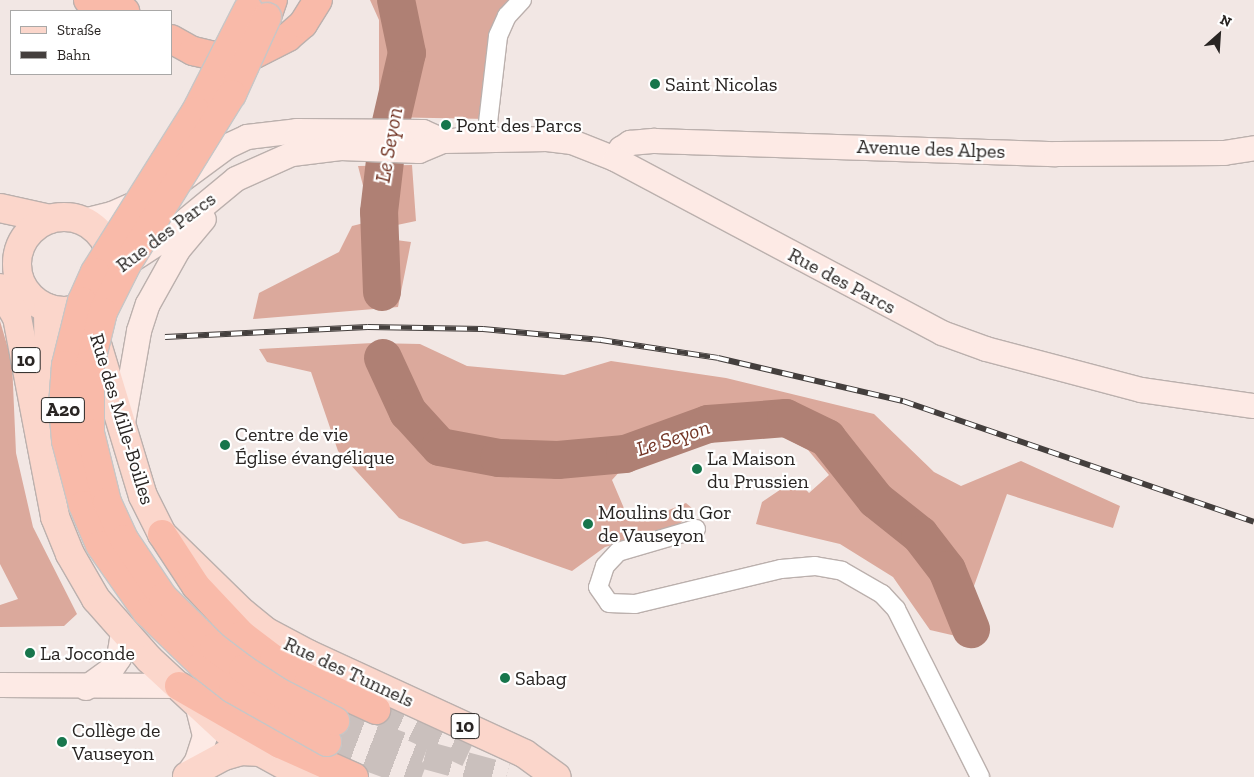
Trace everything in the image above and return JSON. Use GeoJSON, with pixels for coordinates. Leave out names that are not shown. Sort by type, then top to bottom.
{"type":"FeatureCollection","features":[{"type":"Feature","properties":{"kind":"highway"},"geometry":{"type":"LineString","coordinates":[[88,0],[122,10]]}},
{"type":"Feature","properties":{"kind":"highway"},"geometry":{"type":"LineString","coordinates":[[172,39],[212,56],[255,54],[288,37],[303,24],[318,0]]}},
{"type":"Feature","properties":{"kind":"highway","name":"A20"},"geometry":{"type":"LineString","coordinates":[[260,7],[232,94],[127,264],[103,312],[90,365],[90,433],[107,502],[124,539],[163,597],[214,647],[280,693],[331,732]]}},
{"type":"Feature","properties":{"kind":"highway"},"geometry":{"type":"LineString","coordinates":[[162,534],[196,586],[242,635],[288,667],[376,710]]}},
{"type":"Feature","properties":{"kind":"highway"},"geometry":{"type":"LineString","coordinates":[[179,686],[280,744],[354,777]]}},
{"type":"Feature","properties":{"kind":"main road","name":"Rue des Parcs"},"geometry":{"type":"LineString","coordinates":[[84,221],[112,214],[167,189],[228,146],[247,137],[297,131],[423,132],[443,141]]}},
{"type":"Feature","properties":{"kind":"main road","name":"Rue des Parcs"},"geometry":{"type":"LineString","coordinates":[[110,274],[161,241],[222,189],[255,168],[310,150],[419,151],[443,141],[547,139],[572,142],[615,159],[942,333],[986,349],[1141,390],[1254,406]]}},
{"type":"Feature","properties":{"kind":"main road","name":"Avenue des Alpes"},"geometry":{"type":"LineString","coordinates":[[615,159],[621,149],[638,142],[1056,154],[1224,153],[1254,149]]}},
{"type":"Feature","properties":{"kind":"main road","name":"Rue des Parcs"},"geometry":{"type":"LineString","coordinates":[[123,423],[139,331],[148,304],[162,276],[222,189]]}},
{"type":"Feature","properties":{"kind":"main road"},"geometry":{"type":"LineString","coordinates":[[0,208],[50,219],[73,217],[84,221],[97,230],[106,242],[111,258],[110,274],[102,292],[91,302],[63,311],[48,308],[30,295],[23,286],[9,258],[37,225],[50,219]]}},
{"type":"Feature","properties":{"kind":"main road","name":"10"},"geometry":{"type":"LineString","coordinates":[[0,288],[17,317],[55,517],[70,554],[96,599],[123,632],[179,686],[198,708],[233,737],[306,777]]}},
{"type":"Feature","properties":{"kind":"main road","name":"Rue des Mille-Boilles"},"geometry":{"type":"LineString","coordinates":[[91,302],[100,356],[123,423],[144,496],[162,534]]}},
{"type":"Feature","properties":{"kind":"main road","name":"10"},"geometry":{"type":"LineString","coordinates":[[39,436],[49,382],[48,308]]}},
{"type":"Feature","properties":{"kind":"main road"},"geometry":{"type":"LineString","coordinates":[[39,436],[55,418],[74,411],[92,411],[123,423]]}},
{"type":"Feature","properties":{"kind":"main road","name":"Rue des Tunnels"},"geometry":{"type":"LineString","coordinates":[[162,534],[243,613],[277,638],[525,754],[557,777]]}},
{"type":"Feature","properties":{"kind":"main road"},"geometry":{"type":"LineString","coordinates":[[86,688],[111,670],[119,658],[123,632]]}},
{"type":"Feature","properties":{"kind":"main road"},"geometry":{"type":"LineString","coordinates":[[0,685],[86,688],[179,686]]}},
{"type":"Feature","properties":{"kind":"main road"},"geometry":{"type":"LineString","coordinates":[[187,776],[202,749],[205,736],[198,708]]}},
{"type":"Feature","properties":{"kind":"main road"},"geometry":{"type":"LineString","coordinates":[[187,776],[224,756],[240,751],[261,752]]}},
{"type":"Feature","properties":{"kind":"street"},"geometry":{"type":"LineString","coordinates":[[486,140],[498,36],[507,16],[522,0]]}},
{"type":"Feature","properties":{"kind":"street"},"geometry":{"type":"LineString","coordinates":[[696,529],[618,552],[605,566],[598,587],[609,603],[635,604],[781,569],[815,566],[842,571],[882,594],[910,631],[980,777]]}},
{"type":"Feature","properties":{"kind":"shaded area"},"geometry":{"type":"Polygon","coordinates":[[[370,0],[522,0],[507,16],[488,119],[379,117],[379,20],[370,0]]]}},
{"type":"Feature","properties":{"kind":"shaded area"},"geometry":{"type":"Polygon","coordinates":[[[412,165],[416,221],[397,225],[396,240],[411,242],[398,307],[253,319],[259,293],[339,252],[352,226],[372,221],[358,166],[412,165]]]}},
{"type":"Feature","properties":{"kind":"shaded area"},"geometry":{"type":"Polygon","coordinates":[[[0,321],[12,362],[16,453],[33,527],[77,614],[64,626],[0,627],[0,605],[18,599],[0,564],[0,321]]]}},
{"type":"Feature","properties":{"kind":"shaded area"},"geometry":{"type":"Polygon","coordinates":[[[373,343],[420,344],[467,366],[564,375],[611,361],[726,378],[874,414],[934,472],[961,486],[1021,461],[1120,506],[1113,528],[1007,494],[956,636],[930,630],[893,577],[840,544],[756,524],[762,502],[796,479],[809,493],[829,475],[808,450],[770,430],[721,429],[630,460],[612,480],[626,513],[643,512],[647,519],[686,503],[693,509],[676,528],[605,547],[572,571],[487,541],[463,544],[399,518],[338,451],[311,372],[267,362],[259,349],[373,343]]]}},
{"type":"Feature","properties":{"kind":"waterway","name":"Le Seyon"},"geometry":{"type":"LineString","coordinates":[[382,292],[379,212],[388,135],[407,53],[396,0]]}},
{"type":"Feature","properties":{"kind":"waterway","name":"Le Seyon"},"geometry":{"type":"LineString","coordinates":[[383,358],[408,412],[440,447],[499,458],[558,460],[625,454],[708,424],[786,418],[827,438],[876,500],[920,535],[947,570],[971,629]]}},
{"type":"Feature","properties":{"kind":"tunnel"},"geometry":{"type":"LineString","coordinates":[[376,710],[468,753]]}},
{"type":"Feature","properties":{"kind":"tunnel"},"geometry":{"type":"LineString","coordinates":[[335,721],[425,755],[506,777]]}},
{"type":"Feature","properties":{"kind":"tunnel"},"geometry":{"type":"LineString","coordinates":[[327,742],[422,777]]}},
{"type":"Feature","properties":{"kind":"railway"},"geometry":{"type":"LineString","coordinates":[[165,337],[368,327],[483,329],[601,340],[718,358],[903,401],[1254,522]]}},
{"type":"Feature","properties":{"kind":"place","name":"Saint Nicolas"},"geometry":{"type":"Point","coordinates":[655,84]}},
{"type":"Feature","properties":{"kind":"place","name":"Pont des Parcs"},"geometry":{"type":"Point","coordinates":[446,125]}},
{"type":"Feature","properties":{"kind":"place","name":"Centre de vie Église évangélique"},"geometry":{"type":"Point","coordinates":[225,445]}},
{"type":"Feature","properties":{"kind":"place","name":"La Maison du Prussien"},"geometry":{"type":"Point","coordinates":[697,469]}},
{"type":"Feature","properties":{"kind":"place","name":"Moulins du Gor de Vauseyon"},"geometry":{"type":"Point","coordinates":[588,524]}},
{"type":"Feature","properties":{"kind":"place","name":"La Joconde"},"geometry":{"type":"Point","coordinates":[30,653]}},
{"type":"Feature","properties":{"kind":"place","name":"Sabag"},"geometry":{"type":"Point","coordinates":[505,678]}},
{"type":"Feature","properties":{"kind":"place","name":"Collège de Vauseyon"},"geometry":{"type":"Point","coordinates":[62,742]}}]}
